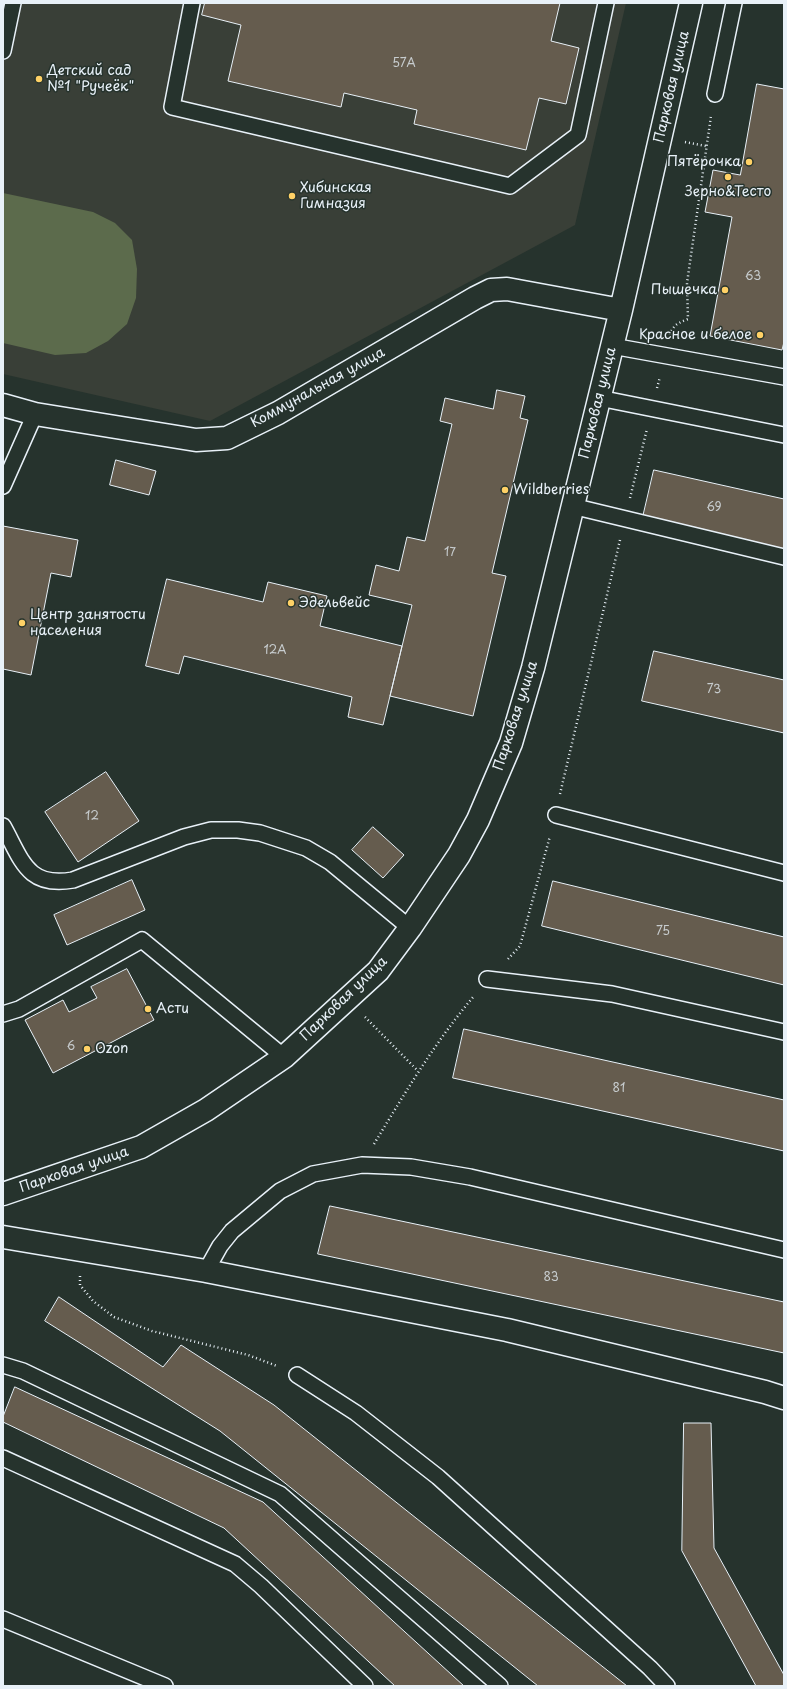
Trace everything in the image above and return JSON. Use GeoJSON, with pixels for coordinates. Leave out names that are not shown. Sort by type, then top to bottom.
{"type":"FeatureCollection","features":[{"type":"Feature","properties":{"kind":"street","name":"Парковая улица"},"geometry":{"type":"LineString","coordinates":[[3,1194],[142,1146],[206,1110],[284,1057],[378,971],[410,928],[459,855],[478,820],[511,743],[533,668],[621,310],[691,3]]}},
{"type":"Feature","properties":{"kind":"street","name":"Коммунальная улица"},"geometry":{"type":"LineString","coordinates":[[3,405],[35,414],[196,440],[227,438],[278,413],[491,290],[507,289],[621,310]]}},
{"type":"Feature","properties":{"kind":"street"},"geometry":{"type":"LineString","coordinates":[[3,1237],[206,1271],[507,1330],[765,1392],[784,1398]]}},
{"type":"Feature","properties":{"kind":"lane"},"geometry":{"type":"LineString","coordinates":[[3,51],[13,3]]}},
{"type":"Feature","properties":{"kind":"lane"},"geometry":{"type":"LineString","coordinates":[[192,3],[172,107],[510,186],[578,135],[606,3]]}},
{"type":"Feature","properties":{"kind":"lane"},"geometry":{"type":"LineString","coordinates":[[715,94],[734,3]]}},
{"type":"Feature","properties":{"kind":"lane"},"geometry":{"type":"LineString","coordinates":[[612,346],[784,377]]}},
{"type":"Feature","properties":{"kind":"lane"},"geometry":{"type":"LineString","coordinates":[[599,398],[784,435]]}},
{"type":"Feature","properties":{"kind":"lane"},"geometry":{"type":"LineString","coordinates":[[3,486],[35,414]]}},
{"type":"Feature","properties":{"kind":"lane"},"geometry":{"type":"LineString","coordinates":[[572,506],[784,557]]}},
{"type":"Feature","properties":{"kind":"lane"},"geometry":{"type":"LineString","coordinates":[[556,815],[784,873]]}},
{"type":"Feature","properties":{"kind":"lane"},"geometry":{"type":"LineString","coordinates":[[3,826],[27,868],[35,877],[46,881],[59,883],[73,880],[184,836],[211,830],[238,830],[260,833],[306,848],[330,862],[410,928]]}},
{"type":"Feature","properties":{"kind":"lane"},"geometry":{"type":"LineString","coordinates":[[3,1014],[19,1009],[142,940],[284,1057]]}},
{"type":"Feature","properties":{"kind":"lane"},"geometry":{"type":"LineString","coordinates":[[487,979],[612,994],[784,1032]]}},
{"type":"Feature","properties":{"kind":"lane"},"geometry":{"type":"LineString","coordinates":[[206,1271],[220,1246],[232,1231],[280,1191],[313,1174],[362,1165],[411,1168],[470,1177],[784,1250]]}},
{"type":"Feature","properties":{"kind":"lane"},"geometry":{"type":"LineString","coordinates":[[3,1365],[23,1371],[280,1494],[500,1686]]}},
{"type":"Feature","properties":{"kind":"lane"},"geometry":{"type":"LineString","coordinates":[[298,1375],[356,1413],[438,1477],[650,1668],[667,1686]]}},
{"type":"Feature","properties":{"kind":"lane"},"geometry":{"type":"LineString","coordinates":[[3,1458],[235,1564],[261,1586],[366,1686]]}},
{"type":"Feature","properties":{"kind":"lane"},"geometry":{"type":"LineString","coordinates":[[3,1619],[165,1686]]}},
{"type":"Feature","properties":{"kind":"path"},"geometry":{"type":"LineString","coordinates":[[696,213],[715,94]]}},
{"type":"Feature","properties":{"kind":"path"},"geometry":{"type":"LineString","coordinates":[[362,1165],[418,1071],[451,1024],[487,979],[520,946],[556,815],[620,540]]}},
{"type":"Feature","properties":{"kind":"path"},"geometry":{"type":"LineString","coordinates":[[359,1019],[365,1017],[418,1071]]}},
{"type":"Feature","properties":{"kind":"path"},"geometry":{"type":"LineString","coordinates":[[80,1249],[80,1285],[92,1301],[114,1317],[152,1331],[248,1355],[298,1375]]}},
{"type":"Feature","properties":{"kind":"shaded area","name":"Хибинская Гимназия"},"geometry":{"type":"Polygon","coordinates":[[[3,3],[626,3],[575,225],[210,421],[3,374],[3,3]]]}},
{"type":"Feature","properties":{"kind":"green space"},"geometry":{"type":"Polygon","coordinates":[[[3,193],[93,212],[115,223],[132,240],[137,269],[136,298],[127,324],[108,341],[86,353],[55,355],[3,343],[3,193]]]}},
{"type":"Feature","properties":{"kind":"building"},"geometry":{"type":"Polygon","coordinates":[[[205,3],[560,3],[551,41],[579,48],[566,104],[539,98],[526,150],[414,124],[417,110],[344,93],[341,107],[228,81],[241,25],[202,15],[205,3]]]}},
{"type":"Feature","properties":{"kind":"building"},"geometry":{"type":"Polygon","coordinates":[[[757,84],[784,89],[784,342],[782,350],[710,336],[732,217],[705,212],[713,170],[740,175],[757,84]]]}},
{"type":"Feature","properties":{"kind":"building"},"geometry":{"type":"Polygon","coordinates":[[[497,390],[525,396],[520,418],[528,420],[492,573],[506,576],[473,716],[390,696],[412,605],[369,595],[376,565],[399,571],[407,537],[425,541],[452,424],[440,421],[445,398],[493,409],[497,390]]]}},
{"type":"Feature","properties":{"kind":"building"},"geometry":{"type":"Polygon","coordinates":[[[116,460],[156,471],[149,495],[110,485],[116,460]]]}},
{"type":"Feature","properties":{"kind":"building"},"geometry":{"type":"Polygon","coordinates":[[[654,470],[784,499],[784,549],[643,517],[654,470]]]}},
{"type":"Feature","properties":{"kind":"building","name":"Центр занятости населения"},"geometry":{"type":"Polygon","coordinates":[[[3,526],[78,540],[71,577],[51,573],[31,675],[3,669],[3,526]]]}},
{"type":"Feature","properties":{"kind":"building"},"geometry":{"type":"Polygon","coordinates":[[[167,579],[263,602],[268,582],[327,596],[320,626],[402,646],[383,725],[348,717],[352,697],[184,656],[179,674],[146,666],[167,579]]]}},
{"type":"Feature","properties":{"kind":"building"},"geometry":{"type":"Polygon","coordinates":[[[654,651],[784,680],[784,733],[642,701],[654,651]]]}},
{"type":"Feature","properties":{"kind":"building"},"geometry":{"type":"Polygon","coordinates":[[[106,772],[139,821],[78,862],[45,812],[106,772]]]}},
{"type":"Feature","properties":{"kind":"building"},"geometry":{"type":"Polygon","coordinates":[[[373,827],[404,855],[383,878],[352,850],[373,827]]]}},
{"type":"Feature","properties":{"kind":"building"},"geometry":{"type":"Polygon","coordinates":[[[132,880],[145,910],[67,945],[54,915],[132,880]]]}},
{"type":"Feature","properties":{"kind":"building"},"geometry":{"type":"Polygon","coordinates":[[[553,881],[784,937],[784,985],[542,926],[553,881]]]}},
{"type":"Feature","properties":{"kind":"building"},"geometry":{"type":"Polygon","coordinates":[[[127,969],[154,1020],[53,1073],[25,1020],[63,1000],[69,1012],[97,998],[91,987],[127,969]]]}},
{"type":"Feature","properties":{"kind":"building"},"geometry":{"type":"Polygon","coordinates":[[[464,1029],[784,1100],[784,1151],[453,1078],[464,1029]]]}},
{"type":"Feature","properties":{"kind":"building"},"geometry":{"type":"Polygon","coordinates":[[[330,1206],[784,1302],[784,1353],[318,1254],[330,1206]]]}},
{"type":"Feature","properties":{"kind":"building"},"geometry":{"type":"Polygon","coordinates":[[[59,1297],[163,1367],[181,1345],[274,1405],[627,1686],[538,1686],[220,1431],[45,1321],[59,1297]]]}},
{"type":"Feature","properties":{"kind":"building"},"geometry":{"type":"Polygon","coordinates":[[[15,1387],[263,1502],[464,1686],[395,1686],[224,1528],[3,1422],[3,1417],[15,1387]]]}},
{"type":"Feature","properties":{"kind":"building"},"geometry":{"type":"Polygon","coordinates":[[[684,1423],[711,1423],[714,1548],[784,1675],[784,1686],[756,1686],[682,1551],[684,1423]]]}},
{"type":"Feature","properties":{"kind":"place","name":"Детский сад №1 \"Ручеёк\""},"geometry":{"type":"Point","coordinates":[39,79]}},
{"type":"Feature","properties":{"kind":"place","name":"Пятёрочка"},"geometry":{"type":"Point","coordinates":[749,162]}},
{"type":"Feature","properties":{"kind":"place","name":"Зерно&Тесто"},"geometry":{"type":"Point","coordinates":[728,177]}},
{"type":"Feature","properties":{"kind":"place","name":"Хибинская Гимназия"},"geometry":{"type":"Point","coordinates":[292,196]}},
{"type":"Feature","properties":{"kind":"place","name":"Пышечка"},"geometry":{"type":"Point","coordinates":[725,290]}},
{"type":"Feature","properties":{"kind":"place","name":"Красное и белое"},"geometry":{"type":"Point","coordinates":[760,335]}},
{"type":"Feature","properties":{"kind":"place","name":"Wildberries"},"geometry":{"type":"Point","coordinates":[505,490]}},
{"type":"Feature","properties":{"kind":"place","name":"Эдельвейс"},"geometry":{"type":"Point","coordinates":[291,603]}},
{"type":"Feature","properties":{"kind":"place","name":"Центр занятости населения"},"geometry":{"type":"Point","coordinates":[22,623]}},
{"type":"Feature","properties":{"kind":"place","name":"Асти"},"geometry":{"type":"Point","coordinates":[148,1009]}},
{"type":"Feature","properties":{"kind":"place","name":"Ozon"},"geometry":{"type":"Point","coordinates":[87,1049]}}]}
